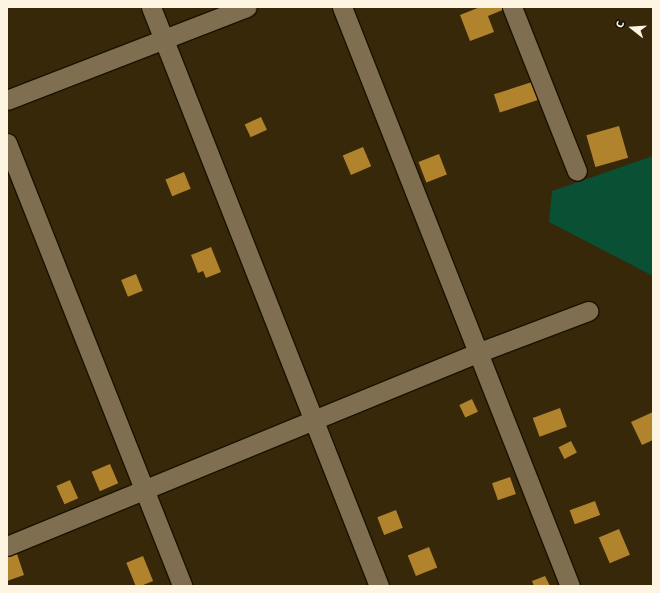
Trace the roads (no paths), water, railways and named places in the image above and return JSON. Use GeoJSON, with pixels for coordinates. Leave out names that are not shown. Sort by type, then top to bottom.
{"type":"FeatureCollection","features":[{"type":"Feature","properties":{"kind":"lane"},"geometry":{"type":"LineString","coordinates":[[151,7],[316,422],[379,586]]}},
{"type":"Feature","properties":{"kind":"lane"},"geometry":{"type":"LineString","coordinates":[[7,100],[247,7]]}},
{"type":"Feature","properties":{"kind":"lane"},"geometry":{"type":"LineString","coordinates":[[342,7],[570,586]]}},
{"type":"Feature","properties":{"kind":"lane"},"geometry":{"type":"LineString","coordinates":[[512,7],[578,171]]}},
{"type":"Feature","properties":{"kind":"lane"},"geometry":{"type":"LineString","coordinates":[[7,144],[182,586]]}},
{"type":"Feature","properties":{"kind":"lane"},"geometry":{"type":"LineString","coordinates":[[7,546],[316,422],[477,353],[588,311]]}}]}
